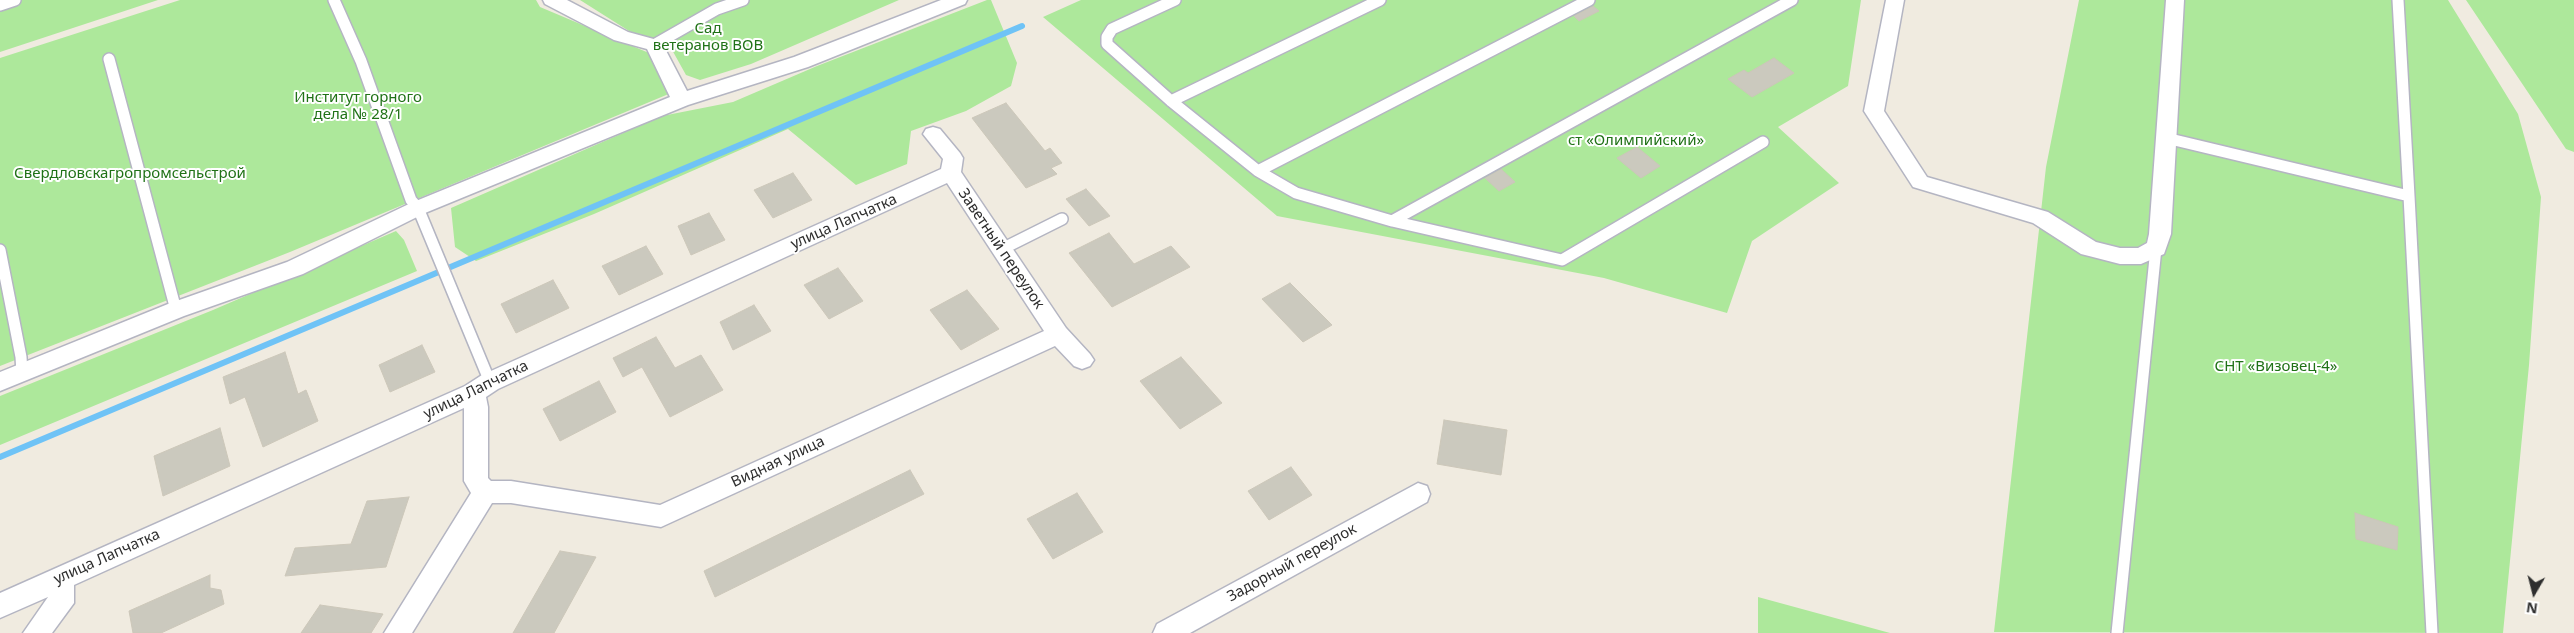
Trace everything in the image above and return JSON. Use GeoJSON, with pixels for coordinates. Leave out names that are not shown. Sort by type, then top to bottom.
{"type":"FeatureCollection","features":[{"type":"Feature","properties":{"kind":"street"},"geometry":{"type":"LineString","coordinates":[[552,0],[621,36],[654,45],[681,100]]}},
{"type":"Feature","properties":{"kind":"street"},"geometry":{"type":"LineString","coordinates":[[0,382],[176,310],[295,268],[418,208],[681,100],[801,62],[958,0]]}},
{"type":"Feature","properties":{"kind":"street"},"geometry":{"type":"LineString","coordinates":[[1895,0],[1874,111],[1920,182],[2040,217],[2089,248],[2120,256],[2141,256],[2156,248],[2160,234],[2175,0]]}},
{"type":"Feature","properties":{"kind":"street","name":"Заветный переулок"},"geometry":{"type":"LineString","coordinates":[[933,134],[953,158],[951,173],[1058,334],[1082,360]]}},
{"type":"Feature","properties":{"kind":"street","name":"улица Лапчатка"},"geometry":{"type":"LineString","coordinates":[[0,606],[951,173]]}},
{"type":"Feature","properties":{"kind":"street","name":"Видная улица"},"geometry":{"type":"LineString","coordinates":[[485,492],[511,492],[661,516],[1058,334]]}},
{"type":"Feature","properties":{"kind":"street"},"geometry":{"type":"LineString","coordinates":[[397,633],[485,492],[476,481],[476,407],[482,387]]}},
{"type":"Feature","properties":{"kind":"street","name":"Задорный переулок"},"geometry":{"type":"LineString","coordinates":[[1166,633],[1418,494]]}},
{"type":"Feature","properties":{"kind":"street"},"geometry":{"type":"LineString","coordinates":[[36,633],[61,603],[60,578]]}},
{"type":"Feature","properties":{"kind":"lane"},"geometry":{"type":"LineString","coordinates":[[0,5],[15,0]]}},
{"type":"Feature","properties":{"kind":"lane"},"geometry":{"type":"LineString","coordinates":[[334,0],[361,61],[411,200],[418,208],[482,387]]}},
{"type":"Feature","properties":{"kind":"lane"},"geometry":{"type":"LineString","coordinates":[[654,45],[717,9],[743,0]]}},
{"type":"Feature","properties":{"kind":"lane"},"geometry":{"type":"LineString","coordinates":[[1175,0],[1112,28],[1106,41],[1171,101],[1258,171],[1296,193],[1392,221],[1562,260],[1763,142]]}},
{"type":"Feature","properties":{"kind":"lane"},"geometry":{"type":"LineString","coordinates":[[1171,101],[1380,0]]}},
{"type":"Feature","properties":{"kind":"lane"},"geometry":{"type":"LineString","coordinates":[[1258,171],[1589,0]]}},
{"type":"Feature","properties":{"kind":"lane"},"geometry":{"type":"LineString","coordinates":[[1392,221],[1792,0]]}},
{"type":"Feature","properties":{"kind":"lane"},"geometry":{"type":"LineString","coordinates":[[2398,0],[2432,633]]}},
{"type":"Feature","properties":{"kind":"lane"},"geometry":{"type":"LineString","coordinates":[[110,59],[176,310]]}},
{"type":"Feature","properties":{"kind":"lane"},"geometry":{"type":"LineString","coordinates":[[2166,138],[2409,196]]}},
{"type":"Feature","properties":{"kind":"lane"},"geometry":{"type":"LineString","coordinates":[[1002,250],[1062,219]]}},
{"type":"Feature","properties":{"kind":"lane"},"geometry":{"type":"LineString","coordinates":[[2117,633],[2156,248]]}},
{"type":"Feature","properties":{"kind":"lane"},"geometry":{"type":"LineString","coordinates":[[0,250],[21,358],[22,373]]}},
{"type":"Feature","properties":{"kind":"green space"},"geometry":{"type":"Polygon","coordinates":[[[0,0],[158,0],[0,52],[0,0]]]}},
{"type":"Feature","properties":{"kind":"green space"},"geometry":{"type":"Polygon","coordinates":[[[180,0],[536,0],[540,7],[649,53],[671,93],[290,252],[0,366],[0,58],[180,0]]]}},
{"type":"Feature","properties":{"kind":"green space","name":"Сад ветеранов ВОВ"},"geometry":{"type":"Polygon","coordinates":[[[580,0],[899,0],[751,64],[700,80],[686,75],[671,48],[629,31],[580,0]]]}},
{"type":"Feature","properties":{"kind":"green space"},"geometry":{"type":"Polygon","coordinates":[[[991,0],[1017,63],[1011,86],[966,111],[911,131],[907,164],[856,185],[788,129],[594,214],[476,261],[455,247],[451,208],[662,116],[733,102],[817,66],[991,0]]]}},
{"type":"Feature","properties":{"kind":"green space","name":"ст «Олимпийский»"},"geometry":{"type":"Polygon","coordinates":[[[1081,0],[1861,0],[1848,86],[1778,127],[1839,183],[1752,241],[1727,313],[1604,278],[1277,216],[1043,17],[1081,0]]]}},
{"type":"Feature","properties":{"kind":"green space","name":"СНТ «Визовец-4»"},"geometry":{"type":"Polygon","coordinates":[[[2079,0],[2448,0],[2518,114],[2541,197],[2529,365],[2503,633],[1994,632],[2046,167],[2079,0]]]}},
{"type":"Feature","properties":{"kind":"green space"},"geometry":{"type":"Polygon","coordinates":[[[2466,0],[2574,0],[2574,152],[2566,149],[2466,0]]]}},
{"type":"Feature","properties":{"kind":"green space"},"geometry":{"type":"Polygon","coordinates":[[[396,231],[404,240],[417,271],[0,445],[0,396],[213,310],[396,231]]]}},
{"type":"Feature","properties":{"kind":"green space"},"geometry":{"type":"Polygon","coordinates":[[[1758,597],[1890,633],[1758,633],[1758,597]]]}},
{"type":"Feature","properties":{"kind":"building"},"geometry":{"type":"Polygon","coordinates":[[[1593,6],[1599,11],[1579,21],[1574,16],[1593,6]]]}},
{"type":"Feature","properties":{"kind":"building"},"geometry":{"type":"Polygon","coordinates":[[[1774,58],[1794,73],[1752,97],[1728,79],[1744,70],[1748,73],[1774,58]]]}},
{"type":"Feature","properties":{"kind":"building"},"geometry":{"type":"Polygon","coordinates":[[[1006,103],[1045,151],[1050,148],[1062,163],[1051,168],[1057,174],[1026,188],[972,118],[1006,103]]]}},
{"type":"Feature","properties":{"kind":"building"},"geometry":{"type":"Polygon","coordinates":[[[1637,147],[1660,166],[1641,178],[1617,158],[1637,147]]]}},
{"type":"Feature","properties":{"kind":"building"},"geometry":{"type":"Polygon","coordinates":[[[1501,169],[1515,182],[1499,191],[1485,178],[1501,169]]]}},
{"type":"Feature","properties":{"kind":"building"},"geometry":{"type":"Polygon","coordinates":[[[793,173],[812,200],[773,218],[754,190],[793,173]]]}},
{"type":"Feature","properties":{"kind":"building"},"geometry":{"type":"Polygon","coordinates":[[[1086,189],[1110,216],[1089,226],[1066,199],[1086,189]]]}},
{"type":"Feature","properties":{"kind":"building"},"geometry":{"type":"Polygon","coordinates":[[[709,213],[725,240],[691,255],[678,226],[709,213]]]}},
{"type":"Feature","properties":{"kind":"building"},"geometry":{"type":"Polygon","coordinates":[[[1109,233],[1134,264],[1171,246],[1190,267],[1112,307],[1069,253],[1109,233]]]}},
{"type":"Feature","properties":{"kind":"building"},"geometry":{"type":"Polygon","coordinates":[[[646,246],[663,274],[619,295],[602,266],[646,246]]]}},
{"type":"Feature","properties":{"kind":"building"},"geometry":{"type":"Polygon","coordinates":[[[838,268],[863,301],[829,319],[804,285],[838,268]]]}},
{"type":"Feature","properties":{"kind":"building"},"geometry":{"type":"Polygon","coordinates":[[[553,280],[569,308],[516,333],[501,304],[553,280]]]}},
{"type":"Feature","properties":{"kind":"building"},"geometry":{"type":"Polygon","coordinates":[[[1290,283],[1332,325],[1303,342],[1262,299],[1290,283]]]}},
{"type":"Feature","properties":{"kind":"building"},"geometry":{"type":"Polygon","coordinates":[[[967,290],[999,329],[961,350],[930,310],[967,290]]]}},
{"type":"Feature","properties":{"kind":"building"},"geometry":{"type":"Polygon","coordinates":[[[754,305],[771,331],[733,350],[720,322],[754,305]]]}},
{"type":"Feature","properties":{"kind":"building"},"geometry":{"type":"Polygon","coordinates":[[[656,337],[675,368],[701,355],[723,390],[670,417],[642,367],[623,377],[613,358],[656,337]]]}},
{"type":"Feature","properties":{"kind":"building"},"geometry":{"type":"Polygon","coordinates":[[[422,345],[435,372],[390,392],[379,365],[422,345]]]}},
{"type":"Feature","properties":{"kind":"building"},"geometry":{"type":"Polygon","coordinates":[[[285,352],[298,394],[306,390],[318,421],[263,447],[245,397],[230,404],[223,377],[285,352]]]}},
{"type":"Feature","properties":{"kind":"building"},"geometry":{"type":"Polygon","coordinates":[[[1181,357],[1222,403],[1180,429],[1140,381],[1181,357]]]}},
{"type":"Feature","properties":{"kind":"building"},"geometry":{"type":"Polygon","coordinates":[[[599,381],[616,412],[560,441],[543,409],[599,381]]]}},
{"type":"Feature","properties":{"kind":"building"},"geometry":{"type":"Polygon","coordinates":[[[1444,420],[1507,430],[1501,475],[1437,464],[1444,420]]]}},
{"type":"Feature","properties":{"kind":"building"},"geometry":{"type":"Polygon","coordinates":[[[220,428],[230,466],[163,496],[154,456],[220,428]]]}},
{"type":"Feature","properties":{"kind":"building"},"geometry":{"type":"Polygon","coordinates":[[[1291,467],[1312,495],[1269,520],[1248,491],[1291,467]]]}},
{"type":"Feature","properties":{"kind":"building"},"geometry":{"type":"Polygon","coordinates":[[[910,470],[924,494],[715,597],[704,571],[910,470]]]}},
{"type":"Feature","properties":{"kind":"building"},"geometry":{"type":"Polygon","coordinates":[[[1077,493],[1103,532],[1053,559],[1027,519],[1077,493]]]}},
{"type":"Feature","properties":{"kind":"building"},"geometry":{"type":"Polygon","coordinates":[[[409,497],[386,567],[285,576],[295,548],[351,544],[367,501],[409,497]]]}},
{"type":"Feature","properties":{"kind":"building"},"geometry":{"type":"Polygon","coordinates":[[[2355,513],[2398,527],[2397,550],[2356,539],[2355,513]]]}},
{"type":"Feature","properties":{"kind":"building"},"geometry":{"type":"Polygon","coordinates":[[[560,551],[596,557],[554,633],[513,633],[560,551]]]}},
{"type":"Feature","properties":{"kind":"building"},"geometry":{"type":"Polygon","coordinates":[[[210,575],[210,588],[221,590],[224,604],[161,633],[133,633],[129,611],[210,575]]]}},
{"type":"Feature","properties":{"kind":"building"},"geometry":{"type":"Polygon","coordinates":[[[320,605],[383,614],[371,633],[301,633],[320,605]]]}},
{"type":"Feature","properties":{"kind":"waterway"},"geometry":{"type":"LineString","coordinates":[[0,457],[1022,26]]}},
{"type":"Feature","properties":{"kind":"park label","name":"Институт горного дела № 28/1"},"geometry":{"type":"Point","coordinates":[358,106]}},
{"type":"Feature","properties":{"kind":"park label","name":"Свердловскагропромсельстрой"},"geometry":{"type":"Point","coordinates":[130,174]}}]}
